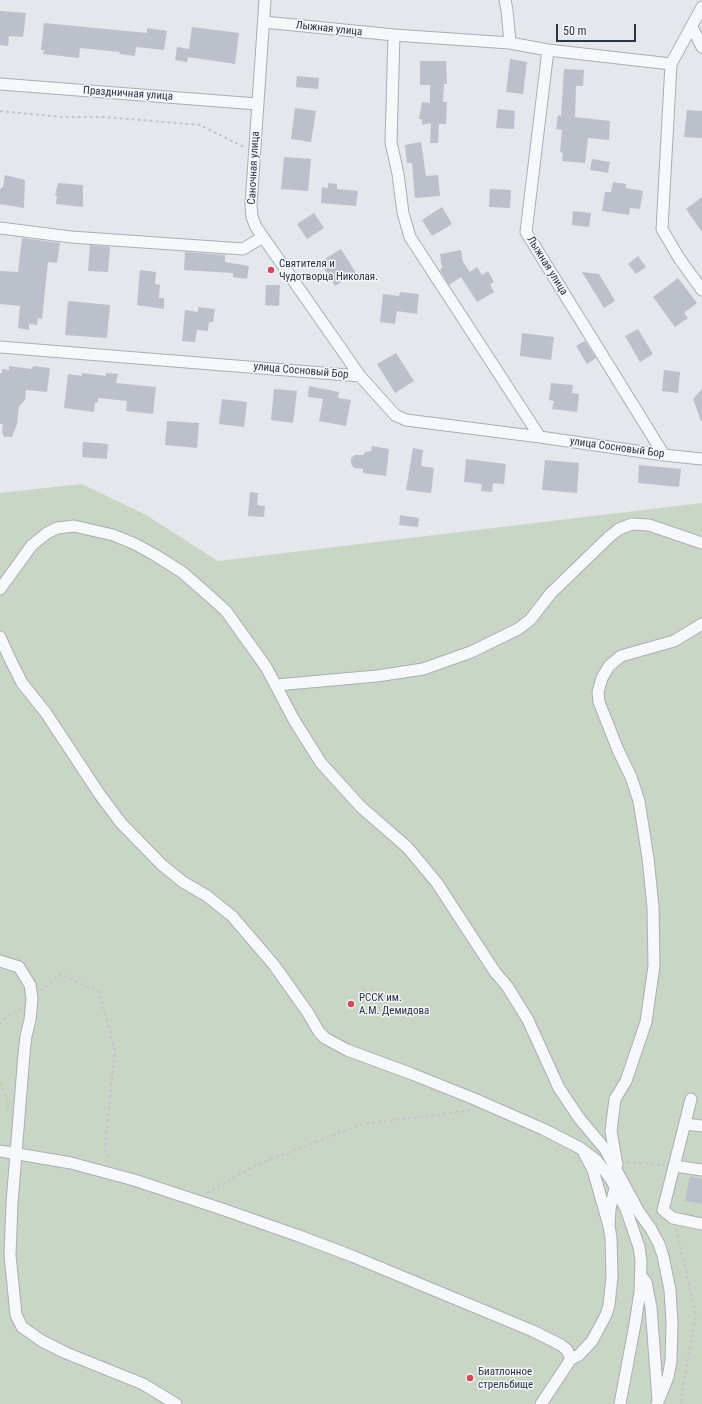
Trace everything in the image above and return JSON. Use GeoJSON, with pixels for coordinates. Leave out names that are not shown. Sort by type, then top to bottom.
{"type":"FeatureCollection","features":[{"type":"Feature","properties":{"kind":"street","name":"Саночная улица"},"geometry":{"type":"LineString","coordinates":[[265,0],[254,152],[251,205],[252,217],[256,227],[360,376]]}},
{"type":"Feature","properties":{"kind":"street"},"geometry":{"type":"LineString","coordinates":[[505,0],[510,42]]}},
{"type":"Feature","properties":{"kind":"street"},"geometry":{"type":"LineString","coordinates":[[702,7],[671,64],[662,229],[679,258],[702,290]]}},
{"type":"Feature","properties":{"kind":"street","name":"Лыжная улица"},"geometry":{"type":"LineString","coordinates":[[264,22],[394,35],[510,42],[548,50],[671,64]]}},
{"type":"Feature","properties":{"kind":"street"},"geometry":{"type":"LineString","coordinates":[[692,27],[702,47]]}},
{"type":"Feature","properties":{"kind":"street"},"geometry":{"type":"LineString","coordinates":[[394,35],[391,142],[398,174],[403,213],[410,237],[540,437]]}},
{"type":"Feature","properties":{"kind":"street","name":"Лыжная улица"},"geometry":{"type":"LineString","coordinates":[[548,50],[526,232],[664,455]]}},
{"type":"Feature","properties":{"kind":"street","name":"Праздничная улица"},"geometry":{"type":"LineString","coordinates":[[0,84],[257,104]]}},
{"type":"Feature","properties":{"kind":"street"},"geometry":{"type":"LineString","coordinates":[[0,228],[71,237],[243,249],[263,237]]}},
{"type":"Feature","properties":{"kind":"street","name":"улица Сосновый Бор"},"geometry":{"type":"LineString","coordinates":[[0,347],[360,376],[395,415],[406,420],[702,459]]}},
{"type":"Feature","properties":{"kind":"street"},"geometry":{"type":"LineString","coordinates":[[276,685],[376,676],[423,669],[471,652],[518,629],[530,620],[556,588],[609,537],[619,529],[632,524],[649,525],[702,543]]}},
{"type":"Feature","properties":{"kind":"street"},"geometry":{"type":"LineString","coordinates":[[0,589],[32,545],[47,533],[57,528],[74,526],[113,535],[135,544],[182,572],[226,611],[244,635],[266,667],[294,720],[321,763],[361,807],[408,848],[437,883],[495,972],[507,986],[528,1020],[559,1088],[579,1118],[605,1149],[619,1175],[630,1206],[639,1247],[641,1275],[635,1324],[620,1404]]}},
{"type":"Feature","properties":{"kind":"street"},"geometry":{"type":"LineString","coordinates":[[609,1226],[615,1187],[619,1175],[611,1131],[615,1099],[626,1081],[646,1022],[654,966],[652,907],[648,858],[639,801],[631,777],[618,750],[599,702],[598,692],[602,678],[609,666],[621,656],[674,641],[702,624]]}},
{"type":"Feature","properties":{"kind":"street"},"geometry":{"type":"LineString","coordinates":[[0,637],[22,683],[46,713],[100,796],[121,823],[162,865],[183,882],[207,896],[232,916],[274,964],[308,1013],[319,1032],[325,1038],[347,1050],[494,1107],[543,1129],[580,1148],[596,1160],[659,1244],[663,1256],[670,1290],[672,1322],[671,1361],[668,1377],[658,1403]]}},
{"type":"Feature","properties":{"kind":"street"},"geometry":{"type":"LineString","coordinates":[[0,961],[19,967],[30,985],[32,999],[24,1054],[10,1255],[16,1315],[22,1327],[42,1341],[66,1353],[143,1384],[176,1404]]}},
{"type":"Feature","properties":{"kind":"street"},"geometry":{"type":"LineString","coordinates":[[691,1099],[663,1210],[673,1218],[702,1224]]}},
{"type":"Feature","properties":{"kind":"street"},"geometry":{"type":"LineString","coordinates":[[685,1124],[702,1126]]}},
{"type":"Feature","properties":{"kind":"street"},"geometry":{"type":"LineString","coordinates":[[541,1404],[571,1359],[585,1350],[600,1328],[606,1315],[612,1277],[612,1250],[609,1226],[593,1170],[580,1148]]}},
{"type":"Feature","properties":{"kind":"street"},"geometry":{"type":"LineString","coordinates":[[0,1150],[71,1163],[113,1174],[195,1200],[299,1236],[507,1319],[561,1345],[571,1359]]}},
{"type":"Feature","properties":{"kind":"street"},"geometry":{"type":"LineString","coordinates":[[675,1166],[702,1170]]}},
{"type":"Feature","properties":{"kind":"street"},"geometry":{"type":"LineString","coordinates":[[641,1275],[646,1282],[651,1307],[658,1403]]}},
{"type":"Feature","properties":{"kind":"path"},"geometry":{"type":"LineString","coordinates":[[0,111],[61,117],[104,117],[200,125],[254,152]]}},
{"type":"Feature","properties":{"kind":"path"},"geometry":{"type":"LineString","coordinates":[[0,1024],[0,1022],[32,999],[62,974],[99,992],[115,1050],[105,1147],[113,1174]]}},
{"type":"Feature","properties":{"kind":"path"},"geometry":{"type":"LineString","coordinates":[[0,1083],[8,1100],[8,1116]]}},
{"type":"Feature","properties":{"kind":"path"},"geometry":{"type":"LineString","coordinates":[[195,1200],[258,1164],[363,1124],[494,1107]]}},
{"type":"Feature","properties":{"kind":"path"},"geometry":{"type":"LineString","coordinates":[[627,1162],[675,1166]]}},
{"type":"Feature","properties":{"kind":"path"},"geometry":{"type":"LineString","coordinates":[[673,1218],[696,1314],[680,1404]]}},
{"type":"Feature","properties":{"kind":"green space","name":"РССК им. А.М. Демидова"},"geometry":{"type":"Polygon","coordinates":[[[82,484],[146,515],[218,561],[702,503],[702,1404],[0,1404],[0,493],[82,484]]]}},
{"type":"Feature","properties":{"kind":"building"},"geometry":{"type":"Polygon","coordinates":[[[0,11],[26,13],[23,37],[9,36],[8,46],[0,45],[0,11]]]}},
{"type":"Feature","properties":{"kind":"building"},"geometry":{"type":"Polygon","coordinates":[[[44,23],[147,33],[147,28],[167,31],[164,50],[136,47],[135,56],[119,54],[120,52],[80,48],[79,58],[43,54],[44,50],[41,50],[44,23]]]}},
{"type":"Feature","properties":{"kind":"building"},"geometry":{"type":"Polygon","coordinates":[[[192,27],[239,33],[235,64],[188,57],[187,62],[175,60],[177,47],[189,49],[192,27]]]}},
{"type":"Feature","properties":{"kind":"building"},"geometry":{"type":"Polygon","coordinates":[[[510,59],[527,62],[523,94],[506,92],[510,59]]]}},
{"type":"Feature","properties":{"kind":"building"},"geometry":{"type":"Polygon","coordinates":[[[420,61],[446,61],[447,84],[444,84],[443,102],[447,102],[446,124],[439,124],[438,143],[430,143],[431,123],[422,125],[422,119],[419,119],[422,102],[430,103],[430,85],[420,85],[420,61]]]}},
{"type":"Feature","properties":{"kind":"building"},"geometry":{"type":"Polygon","coordinates":[[[564,69],[584,70],[583,86],[576,86],[575,117],[610,121],[609,140],[588,138],[585,163],[562,161],[563,153],[560,152],[562,130],[556,129],[558,115],[561,116],[564,69]]]}},
{"type":"Feature","properties":{"kind":"building"},"geometry":{"type":"Polygon","coordinates":[[[297,76],[319,78],[318,89],[296,87],[297,76]]]}},
{"type":"Feature","properties":{"kind":"building"},"geometry":{"type":"Polygon","coordinates":[[[295,108],[316,111],[311,142],[291,139],[295,108]]]}},
{"type":"Feature","properties":{"kind":"building"},"geometry":{"type":"Polygon","coordinates":[[[498,109],[515,111],[514,129],[496,128],[498,109]]]}},
{"type":"Feature","properties":{"kind":"building"},"geometry":{"type":"Polygon","coordinates":[[[687,110],[702,111],[702,138],[684,137],[687,110]]]}},
{"type":"Feature","properties":{"kind":"building"},"geometry":{"type":"Polygon","coordinates":[[[421,142],[426,176],[438,175],[440,196],[415,198],[412,163],[407,163],[405,145],[421,142]]]}},
{"type":"Feature","properties":{"kind":"building"},"geometry":{"type":"Polygon","coordinates":[[[284,157],[311,159],[308,191],[281,189],[284,157]]]}},
{"type":"Feature","properties":{"kind":"building"},"geometry":{"type":"Polygon","coordinates":[[[592,159],[610,162],[608,173],[590,170],[592,159]]]}},
{"type":"Feature","properties":{"kind":"building"},"geometry":{"type":"Polygon","coordinates":[[[5,175],[25,180],[24,208],[0,204],[0,189],[3,187],[5,175]]]}},
{"type":"Feature","properties":{"kind":"building"},"geometry":{"type":"Polygon","coordinates":[[[613,182],[626,184],[626,188],[643,191],[640,209],[630,208],[629,215],[602,211],[605,192],[611,192],[613,182]]]}},
{"type":"Feature","properties":{"kind":"building"},"geometry":{"type":"Polygon","coordinates":[[[58,183],[83,185],[83,207],[56,204],[57,196],[55,196],[58,183]]]}},
{"type":"Feature","properties":{"kind":"building"},"geometry":{"type":"Polygon","coordinates":[[[328,183],[337,184],[337,189],[358,191],[356,206],[321,203],[322,187],[328,188],[328,183]]]}},
{"type":"Feature","properties":{"kind":"building"},"geometry":{"type":"Polygon","coordinates":[[[490,189],[511,190],[510,208],[489,207],[490,189]]]}},
{"type":"Feature","properties":{"kind":"building"},"geometry":{"type":"Polygon","coordinates":[[[702,197],[702,232],[686,209],[702,197]]]}},
{"type":"Feature","properties":{"kind":"building"},"geometry":{"type":"Polygon","coordinates":[[[442,207],[452,224],[432,236],[422,220],[442,207]]]}},
{"type":"Feature","properties":{"kind":"building"},"geometry":{"type":"Polygon","coordinates":[[[573,211],[591,213],[589,227],[572,225],[573,211]]]}},
{"type":"Feature","properties":{"kind":"building"},"geometry":{"type":"Polygon","coordinates":[[[314,213],[324,228],[307,239],[297,224],[314,213]]]}},
{"type":"Feature","properties":{"kind":"building"},"geometry":{"type":"Polygon","coordinates":[[[22,238],[60,243],[57,263],[48,262],[42,319],[38,318],[37,325],[29,324],[29,330],[18,328],[20,306],[0,304],[0,271],[18,272],[22,238]]]}},
{"type":"Feature","properties":{"kind":"building"},"geometry":{"type":"Polygon","coordinates":[[[90,245],[110,247],[108,272],[88,271],[90,245]]]}},
{"type":"Feature","properties":{"kind":"building"},"geometry":{"type":"Polygon","coordinates":[[[341,249],[356,273],[335,286],[320,262],[341,249]]]}},
{"type":"Feature","properties":{"kind":"building"},"geometry":{"type":"Polygon","coordinates":[[[461,250],[463,262],[470,272],[477,267],[482,275],[488,271],[494,282],[490,284],[494,292],[477,302],[461,277],[449,285],[440,270],[442,268],[440,254],[461,250]]]}},
{"type":"Feature","properties":{"kind":"building"},"geometry":{"type":"Polygon","coordinates":[[[185,252],[225,255],[225,262],[249,266],[247,279],[233,277],[233,273],[184,270],[185,252]]]}},
{"type":"Feature","properties":{"kind":"building"},"geometry":{"type":"Polygon","coordinates":[[[638,256],[646,267],[636,274],[628,264],[638,256]]]}},
{"type":"Feature","properties":{"kind":"building"},"geometry":{"type":"Polygon","coordinates":[[[140,270],[156,272],[155,284],[160,285],[159,298],[164,298],[164,309],[137,305],[140,270]]]}},
{"type":"Feature","properties":{"kind":"building"},"geometry":{"type":"Polygon","coordinates":[[[582,272],[599,274],[615,301],[604,308],[582,272]]]}},
{"type":"Feature","properties":{"kind":"building"},"geometry":{"type":"Polygon","coordinates":[[[678,278],[697,303],[684,313],[688,318],[675,327],[653,297],[678,278]]]}},
{"type":"Feature","properties":{"kind":"building"},"geometry":{"type":"Polygon","coordinates":[[[266,285],[280,285],[279,306],[265,305],[266,285]]]}},
{"type":"Feature","properties":{"kind":"building"},"geometry":{"type":"Polygon","coordinates":[[[400,292],[419,294],[417,314],[397,311],[395,324],[380,322],[383,294],[399,296],[400,292]]]}},
{"type":"Feature","properties":{"kind":"building"},"geometry":{"type":"Polygon","coordinates":[[[68,301],[110,305],[107,338],[65,335],[68,301]]]}},
{"type":"Feature","properties":{"kind":"building"},"geometry":{"type":"Polygon","coordinates":[[[198,307],[215,309],[213,322],[209,322],[208,331],[197,330],[195,342],[182,341],[185,310],[198,312],[198,307]]]}},
{"type":"Feature","properties":{"kind":"building"},"geometry":{"type":"Polygon","coordinates":[[[638,329],[653,354],[640,362],[625,336],[638,329]]]}},
{"type":"Feature","properties":{"kind":"building"},"geometry":{"type":"Polygon","coordinates":[[[522,333],[554,337],[551,360],[520,356],[522,333]]]}},
{"type":"Feature","properties":{"kind":"building"},"geometry":{"type":"Polygon","coordinates":[[[585,341],[596,358],[587,364],[576,346],[585,341]]]}},
{"type":"Feature","properties":{"kind":"building"},"geometry":{"type":"Polygon","coordinates":[[[396,353],[414,381],[395,393],[377,364],[396,353]]]}},
{"type":"Feature","properties":{"kind":"building"},"geometry":{"type":"Polygon","coordinates":[[[9,366],[32,369],[33,366],[50,368],[47,392],[26,390],[25,400],[19,406],[17,424],[12,437],[4,437],[2,432],[3,424],[0,424],[0,373],[2,373],[2,369],[9,370],[9,366]]]}},
{"type":"Feature","properties":{"kind":"building"},"geometry":{"type":"Polygon","coordinates":[[[664,370],[680,372],[678,393],[662,391],[664,370]]]}},
{"type":"Feature","properties":{"kind":"building"},"geometry":{"type":"Polygon","coordinates":[[[82,373],[106,376],[106,373],[118,374],[116,383],[156,387],[153,414],[126,411],[127,401],[98,398],[98,403],[95,402],[94,412],[64,408],[68,374],[82,376],[82,373]]]}},
{"type":"Feature","properties":{"kind":"building"},"geometry":{"type":"Polygon","coordinates":[[[551,383],[573,385],[572,393],[579,394],[577,412],[552,409],[554,401],[549,400],[551,383]]]}},
{"type":"Feature","properties":{"kind":"building"},"geometry":{"type":"Polygon","coordinates":[[[309,386],[339,392],[338,398],[351,400],[346,426],[319,421],[323,399],[308,397],[309,386]]]}},
{"type":"Feature","properties":{"kind":"building"},"geometry":{"type":"Polygon","coordinates":[[[274,389],[297,391],[293,423],[271,420],[274,389]]]}},
{"type":"Feature","properties":{"kind":"building"},"geometry":{"type":"Polygon","coordinates":[[[702,389],[702,421],[701,421],[693,399],[702,389]]]}},
{"type":"Feature","properties":{"kind":"building"},"geometry":{"type":"Polygon","coordinates":[[[222,399],[247,402],[244,427],[219,424],[222,399]]]}},
{"type":"Feature","properties":{"kind":"building"},"geometry":{"type":"Polygon","coordinates":[[[167,421],[199,423],[197,448],[165,445],[167,421]]]}},
{"type":"Feature","properties":{"kind":"building"},"geometry":{"type":"Polygon","coordinates":[[[83,442],[108,444],[107,459],[82,457],[83,442]]]}},
{"type":"Feature","properties":{"kind":"building"},"geometry":{"type":"Polygon","coordinates":[[[372,446],[389,449],[386,476],[363,473],[363,469],[354,468],[351,464],[351,458],[355,455],[364,455],[365,452],[371,451],[372,446]]]}},
{"type":"Feature","properties":{"kind":"building"},"geometry":{"type":"Polygon","coordinates":[[[413,448],[423,450],[421,466],[434,468],[431,493],[406,490],[413,448]]]}},
{"type":"Feature","properties":{"kind":"building"},"geometry":{"type":"Polygon","coordinates":[[[466,459],[506,464],[504,484],[493,483],[492,492],[481,491],[482,484],[464,482],[466,459]]]}},
{"type":"Feature","properties":{"kind":"building"},"geometry":{"type":"Polygon","coordinates":[[[545,460],[579,463],[577,493],[542,490],[545,460]]]}},
{"type":"Feature","properties":{"kind":"building"},"geometry":{"type":"Polygon","coordinates":[[[639,465],[681,469],[679,487],[638,483],[639,465]]]}},
{"type":"Feature","properties":{"kind":"building"},"geometry":{"type":"Polygon","coordinates":[[[250,492],[258,493],[257,505],[265,506],[264,517],[248,516],[250,492]]]}},
{"type":"Feature","properties":{"kind":"building"},"geometry":{"type":"Polygon","coordinates":[[[400,515],[419,518],[418,527],[399,525],[400,515]]]}},
{"type":"Feature","properties":{"kind":"building"},"geometry":{"type":"Polygon","coordinates":[[[690,1176],[702,1179],[702,1204],[685,1201],[690,1176]]]}},
{"type":"Feature","properties":{"kind":"place","name":"Святителя и Чудотворца Николая."},"geometry":{"type":"Point","coordinates":[271,270]}},
{"type":"Feature","properties":{"kind":"place","name":"РССК им. А.М. Демидова"},"geometry":{"type":"Point","coordinates":[351,1004]}},
{"type":"Feature","properties":{"kind":"place","name":"Биатлонное стрельбище"},"geometry":{"type":"Point","coordinates":[470,1378]}}]}
